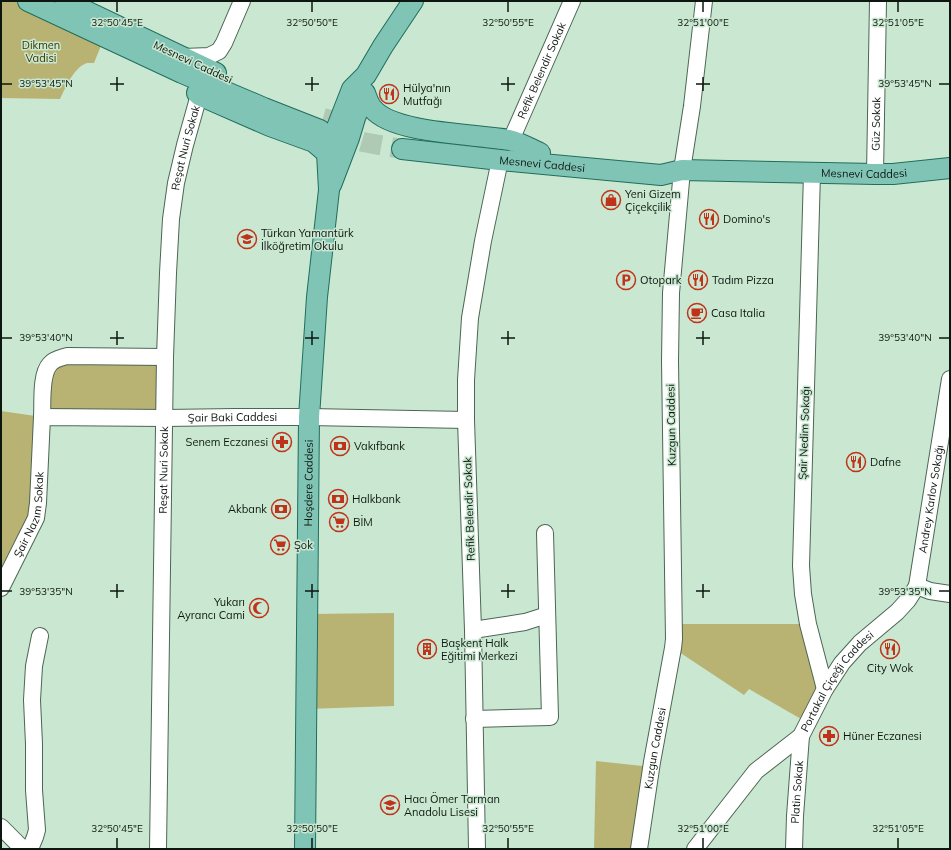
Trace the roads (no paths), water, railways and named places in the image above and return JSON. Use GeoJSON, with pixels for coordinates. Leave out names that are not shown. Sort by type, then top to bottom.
{"type":"FeatureCollection","features":[{"type":"Feature","properties":{"kind":"main road","name":"Mesnevi Caddesi"},"geometry":{"type":"LineString","coordinates":[[28,1],[181,65],[243,86],[278,100],[321,136]]}},
{"type":"Feature","properties":{"kind":"main road","name":"Mesnevi Caddesi"},"geometry":{"type":"LineString","coordinates":[[65,1],[181,65],[188,85],[199,95],[270,126],[321,136]]}},
{"type":"Feature","properties":{"kind":"main road"},"geometry":{"type":"LineString","coordinates":[[329,190],[349,138],[366,84],[383,46],[408,3]]}},
{"type":"Feature","properties":{"kind":"main road"},"geometry":{"type":"LineString","coordinates":[[366,84],[369,103],[374,110],[383,117],[394,122],[410,127],[434,131],[511,140],[540,153]]}},
{"type":"Feature","properties":{"kind":"main road"},"geometry":{"type":"LineString","coordinates":[[329,190],[321,136],[352,89],[366,84]]}},
{"type":"Feature","properties":{"kind":"main road","name":"Mesnevi Caddesi"},"geometry":{"type":"LineString","coordinates":[[682,170],[660,163],[403,143],[499,166],[661,175],[682,170],[812,174],[893,174],[945,170]]}},
{"type":"Feature","properties":{"kind":"main road","name":"Hoşdere Caddesi"},"geometry":{"type":"LineString","coordinates":[[305,849],[308,417],[317,297],[329,190]]}},
{"type":"Feature","properties":{"kind":"street"},"geometry":{"type":"LineString","coordinates":[[181,65],[212,55],[219,51],[242,1]]}},
{"type":"Feature","properties":{"kind":"street","name":"Refik Belendir Sokak"},"geometry":{"type":"LineString","coordinates":[[511,140],[572,1]]}},
{"type":"Feature","properties":{"kind":"street","name":"Kuzgun Caddesi"},"geometry":{"type":"LineString","coordinates":[[639,849],[652,762],[674,639],[670,361],[671,293],[682,170],[692,106],[704,1]]}},
{"type":"Feature","properties":{"kind":"street","name":"Güz Sokak"},"geometry":{"type":"LineString","coordinates":[[875,174],[878,1]]}},
{"type":"Feature","properties":{"kind":"street","name":"Reşat Nuri Sokak"},"geometry":{"type":"LineString","coordinates":[[158,849],[165,357],[168,273],[171,219],[178,176],[199,95]]}},
{"type":"Feature","properties":{"kind":"street","name":"Refik Belendir Sokak"},"geometry":{"type":"LineString","coordinates":[[476,849],[473,630],[466,380],[470,318],[482,241],[499,166]]}},
{"type":"Feature","properties":{"kind":"street","name":"Şair Nedim Sokağı"},"geometry":{"type":"LineString","coordinates":[[812,174],[800,566],[808,624],[825,689]]}},
{"type":"Feature","properties":{"kind":"street"},"geometry":{"type":"LineString","coordinates":[[42,417],[45,372],[50,364],[55,360],[67,356],[165,357]]}},
{"type":"Feature","properties":{"kind":"street","name":"Andrey Karlov Sokağı"},"geometry":{"type":"LineString","coordinates":[[917,586],[950,379]]}},
{"type":"Feature","properties":{"kind":"street","name":"Şair Baki Caddesi"},"geometry":{"type":"LineString","coordinates":[[42,417],[308,417],[466,420]]}},
{"type":"Feature","properties":{"kind":"street","name":"Şair Nazım Sokak"},"geometry":{"type":"LineString","coordinates":[[1,588],[36,518],[41,460],[42,417]]}},
{"type":"Feature","properties":{"kind":"street"},"geometry":{"type":"LineString","coordinates":[[474,719],[550,717],[544,533]]}},
{"type":"Feature","properties":{"kind":"street"},"geometry":{"type":"LineString","coordinates":[[917,586],[930,591],[950,594]]}},
{"type":"Feature","properties":{"kind":"street","name":"Portakal Çiçeği Caddesi"},"geometry":{"type":"LineString","coordinates":[[695,849],[756,771],[801,736],[825,689],[842,663],[860,643],[897,612],[908,600],[917,586]]}},
{"type":"Feature","properties":{"kind":"street"},"geometry":{"type":"LineString","coordinates":[[473,630],[525,622],[547,615]]}},
{"type":"Feature","properties":{"kind":"street"},"geometry":{"type":"LineString","coordinates":[[30,849],[37,830],[34,790],[32,700],[34,666],[40,636]]}},
{"type":"Feature","properties":{"kind":"street","name":"Platin Sokak"},"geometry":{"type":"LineString","coordinates":[[794,849],[801,736]]}},
{"type":"Feature","properties":{"kind":"street"},"geometry":{"type":"LineString","coordinates":[[1,827],[23,849]]}},
{"type":"Feature","properties":{"kind":"tunnel"},"geometry":{"type":"LineString","coordinates":[[323,118],[355,127]]}},
{"type":"Feature","properties":{"kind":"tunnel"},"geometry":{"type":"LineString","coordinates":[[333,133],[363,142],[402,149]]}},
{"type":"Feature","properties":{"kind":"place","name":"Hülya'nın Mutfağı"},"geometry":{"type":"Point","coordinates":[389,94]}},
{"type":"Feature","properties":{"kind":"place","name":"Yeni Gizem Çiçekçilik"},"geometry":{"type":"Point","coordinates":[611,200]}},
{"type":"Feature","properties":{"kind":"place","name":"Domino's"},"geometry":{"type":"Point","coordinates":[709,219]}},
{"type":"Feature","properties":{"kind":"place","name":"Türkan Yamantürk İlköğretim Okulu"},"geometry":{"type":"Point","coordinates":[247,239]}},
{"type":"Feature","properties":{"kind":"place","name":"Otopark"},"geometry":{"type":"Point","coordinates":[626,280]}},
{"type":"Feature","properties":{"kind":"place","name":"Tadım Pizza"},"geometry":{"type":"Point","coordinates":[698,280]}},
{"type":"Feature","properties":{"kind":"place","name":"Casa Italia"},"geometry":{"type":"Point","coordinates":[697,313]}},
{"type":"Feature","properties":{"kind":"place","name":"Senem Eczanesi"},"geometry":{"type":"Point","coordinates":[282,442]}},
{"type":"Feature","properties":{"kind":"place","name":"Vakıfbank"},"geometry":{"type":"Point","coordinates":[340,446]}},
{"type":"Feature","properties":{"kind":"place","name":"Dafne"},"geometry":{"type":"Point","coordinates":[856,462]}},
{"type":"Feature","properties":{"kind":"place","name":"Halkbank"},"geometry":{"type":"Point","coordinates":[338,499]}},
{"type":"Feature","properties":{"kind":"place","name":"Akbank"},"geometry":{"type":"Point","coordinates":[281,509]}},
{"type":"Feature","properties":{"kind":"place","name":"BİM"},"geometry":{"type":"Point","coordinates":[339,522]}},
{"type":"Feature","properties":{"kind":"place","name":"Şok"},"geometry":{"type":"Point","coordinates":[280,545]}},
{"type":"Feature","properties":{"kind":"place","name":"Yukarı Ayrancı Cami"},"geometry":{"type":"Point","coordinates":[259,608]}},
{"type":"Feature","properties":{"kind":"place","name":"Başkent Halk Eğitimi Merkezi"},"geometry":{"type":"Point","coordinates":[427,649]}},
{"type":"Feature","properties":{"kind":"place","name":"City Wok"},"geometry":{"type":"Point","coordinates":[890,649]}},
{"type":"Feature","properties":{"kind":"place","name":"Hüner Eczanesi"},"geometry":{"type":"Point","coordinates":[829,736]}},
{"type":"Feature","properties":{"kind":"place","name":"Hacı Ömer Tarman Anadolu Lisesi"},"geometry":{"type":"Point","coordinates":[390,805]}},
{"type":"Feature","properties":{"kind":"park label","name":"Dikmen Vadisi"},"geometry":{"type":"Point","coordinates":[41,51]}}]}
